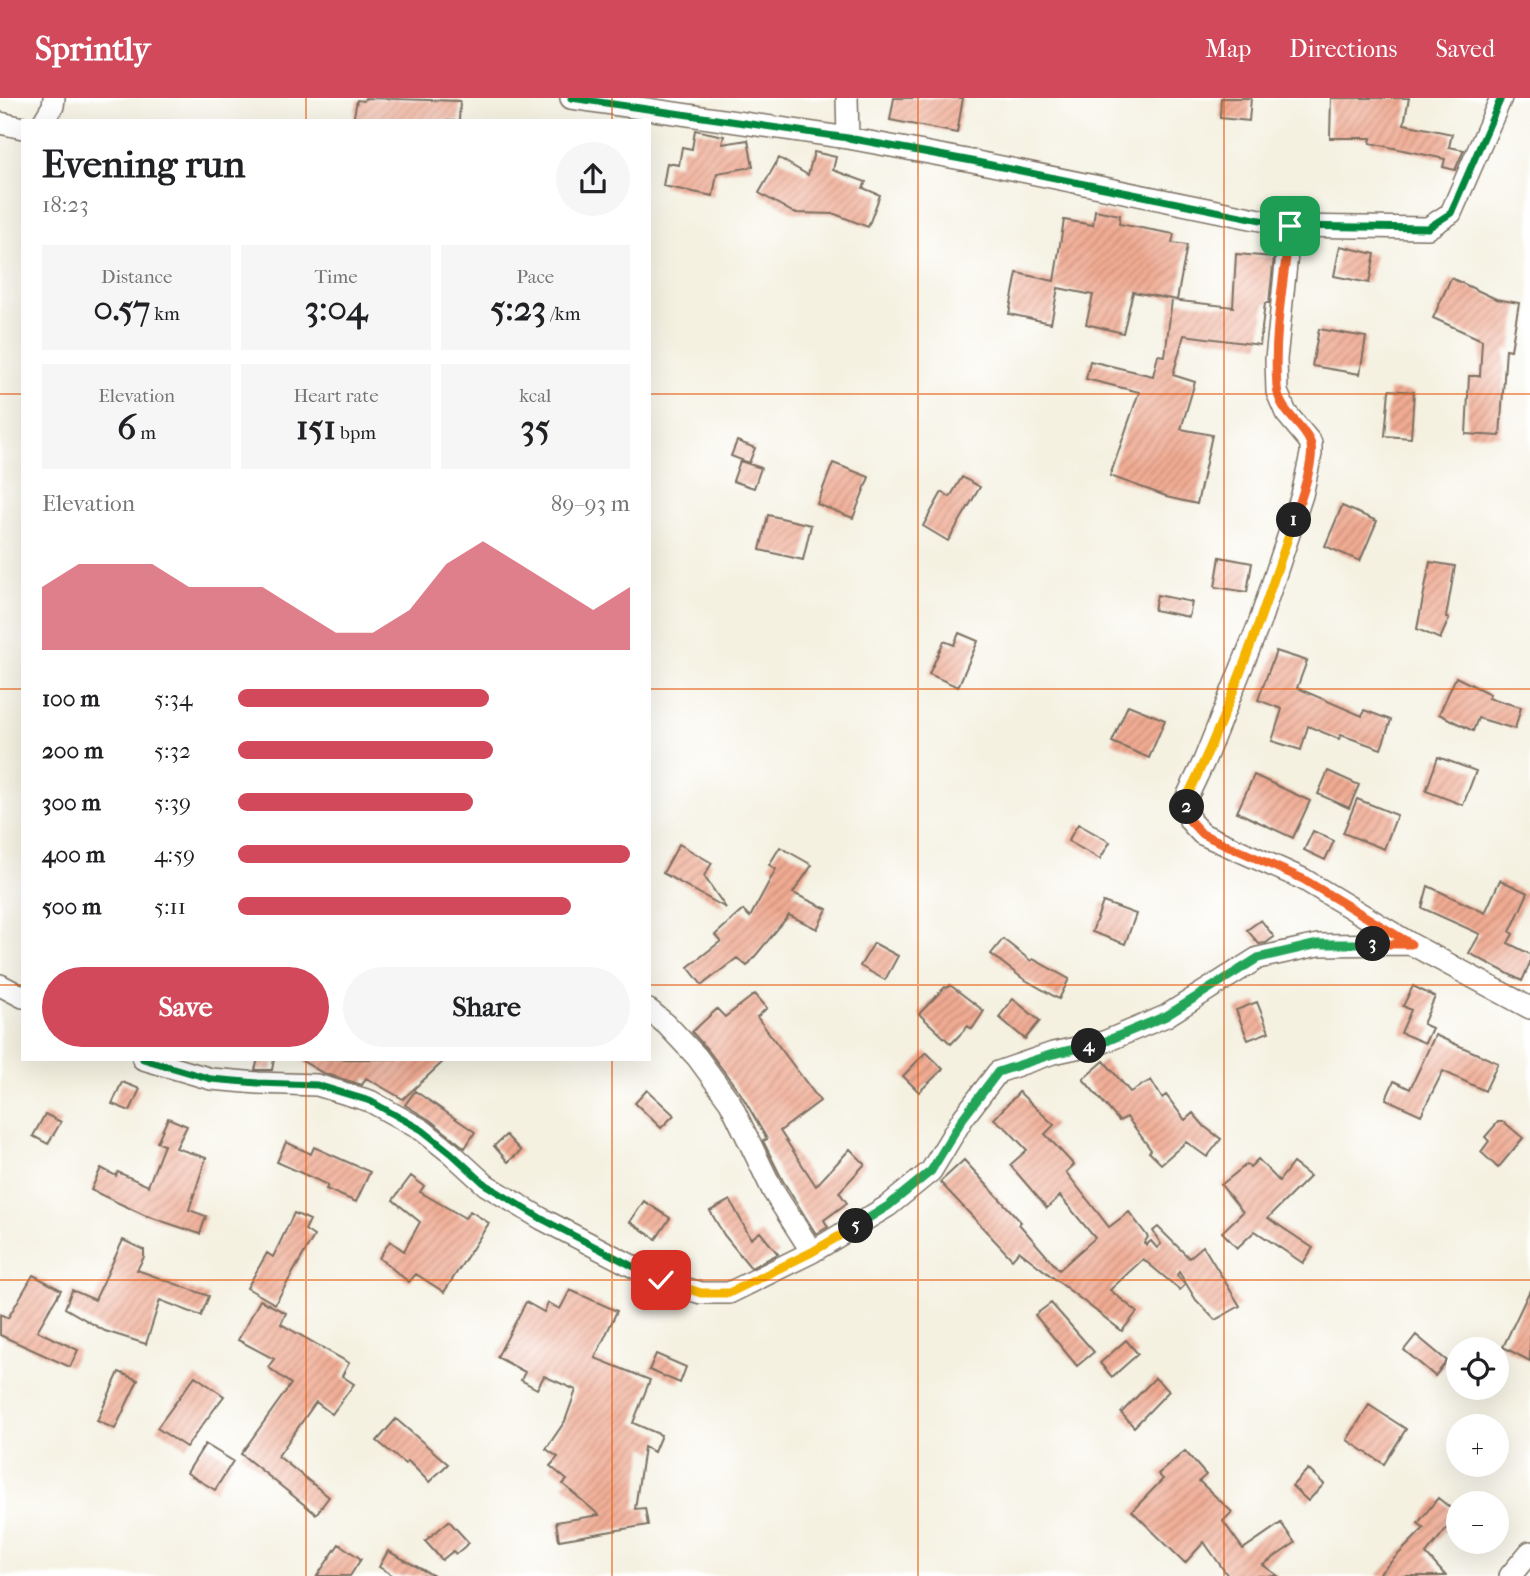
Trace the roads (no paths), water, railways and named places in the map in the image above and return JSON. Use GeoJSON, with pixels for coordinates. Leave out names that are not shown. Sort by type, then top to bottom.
{"type":"FeatureCollection","features":[{"type":"Feature","properties":{"kind":"street"},"geometry":{"type":"LineString","coordinates":[[45,119],[53,106],[54,98]]}},
{"type":"Feature","properties":{"kind":"street"},"geometry":{"type":"LineString","coordinates":[[571,98],[848,138],[1290,226],[1428,228],[1451,212],[1501,98]]}},
{"type":"Feature","properties":{"kind":"street"},"geometry":{"type":"LineString","coordinates":[[847,98],[848,138]]}},
{"type":"Feature","properties":{"kind":"street"},"geometry":{"type":"LineString","coordinates":[[0,123],[21,128]]}},
{"type":"Feature","properties":{"kind":"street"},"geometry":{"type":"LineString","coordinates":[[1290,226],[1276,359],[1277,392],[1286,413],[1311,443],[1311,454],[1302,495],[1259,624],[1205,761],[1185,801],[1190,821],[1202,834],[1303,879],[1411,944],[1530,1008]]}},
{"type":"Feature","properties":{"kind":"street"},"geometry":{"type":"LineString","coordinates":[[150,1061],[211,1079],[317,1085],[370,1101],[422,1130],[452,1153],[485,1185],[542,1219],[661,1280],[701,1293],[729,1293],[812,1252],[888,1206],[931,1171],[963,1118],[998,1072],[1053,1054],[1104,1042],[1166,1016],[1258,958],[1318,944],[1411,944]]}},
{"type":"Feature","properties":{"kind":"street"},"geometry":{"type":"LineString","coordinates":[[0,985],[21,996]]}},
{"type":"Feature","properties":{"kind":"street"},"geometry":{"type":"LineString","coordinates":[[651,1012],[698,1056],[730,1102],[773,1191],[812,1252]]}},
{"type":"Feature","properties":{"kind":"street"},"geometry":{"type":"LineString","coordinates":[[1510,1576],[1530,1552]]}}]}
